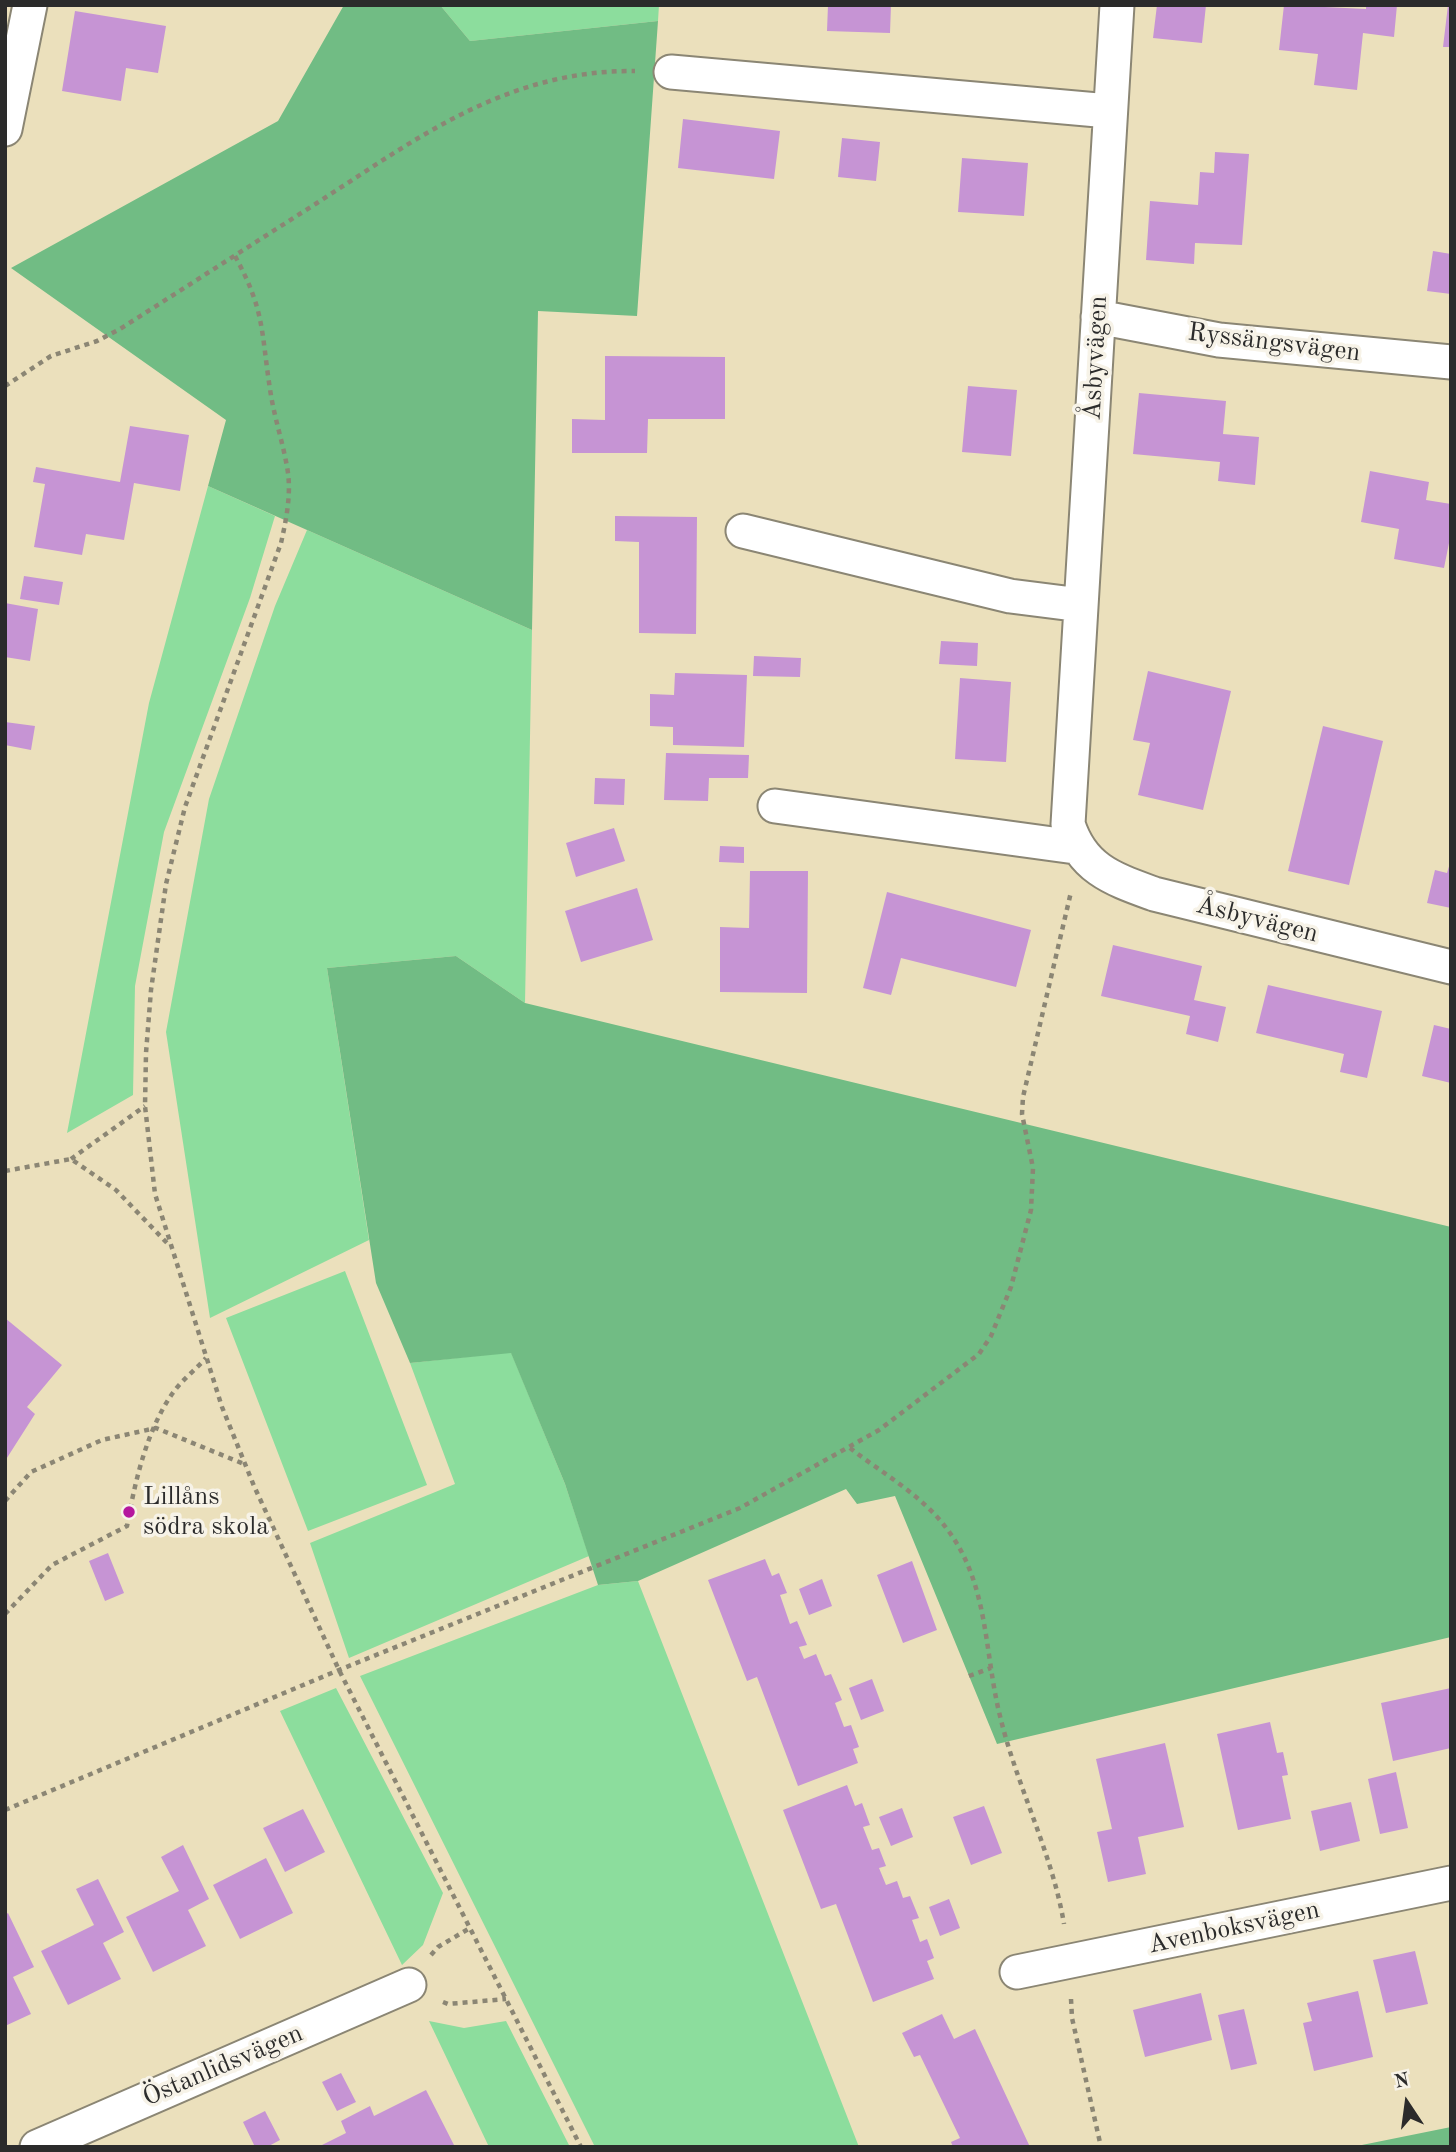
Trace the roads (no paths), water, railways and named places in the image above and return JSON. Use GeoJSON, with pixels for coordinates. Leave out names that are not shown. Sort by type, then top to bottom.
{"type":"FeatureCollection","features":[{"type":"Feature","properties":{"kind":"street"},"geometry":{"type":"LineString","coordinates":[[5,129],[30,5]]}},
{"type":"Feature","properties":{"kind":"street","name":"Åsbyvägen"},"geometry":{"type":"LineString","coordinates":[[1117,5],[1069,824],[1085,856],[1108,877],[1154,894],[1451,967]]}},
{"type":"Feature","properties":{"kind":"street"},"geometry":{"type":"LineString","coordinates":[[671,72],[1110,111]]}},
{"type":"Feature","properties":{"kind":"street","name":"Ryssängsvägen"},"geometry":{"type":"LineString","coordinates":[[1098,317],[1219,340],[1451,362]]}},
{"type":"Feature","properties":{"kind":"street"},"geometry":{"type":"LineString","coordinates":[[743,531],[1010,596],[1081,605]]}},
{"type":"Feature","properties":{"kind":"street","name":"Åsbyvägen"},"geometry":{"type":"LineString","coordinates":[[775,806],[1085,856]]}},
{"type":"Feature","properties":{"kind":"street","name":"Avenboksvägen"},"geometry":{"type":"LineString","coordinates":[[1017,1972],[1451,1883]]}},
{"type":"Feature","properties":{"kind":"street","name":"Östanlidsvägen"},"geometry":{"type":"LineString","coordinates":[[37,2147],[409,1985]]}},
{"type":"Feature","properties":{"kind":"place","name":"Lillåns södra skola"},"geometry":{"type":"Point","coordinates":[129,1512]}}]}
